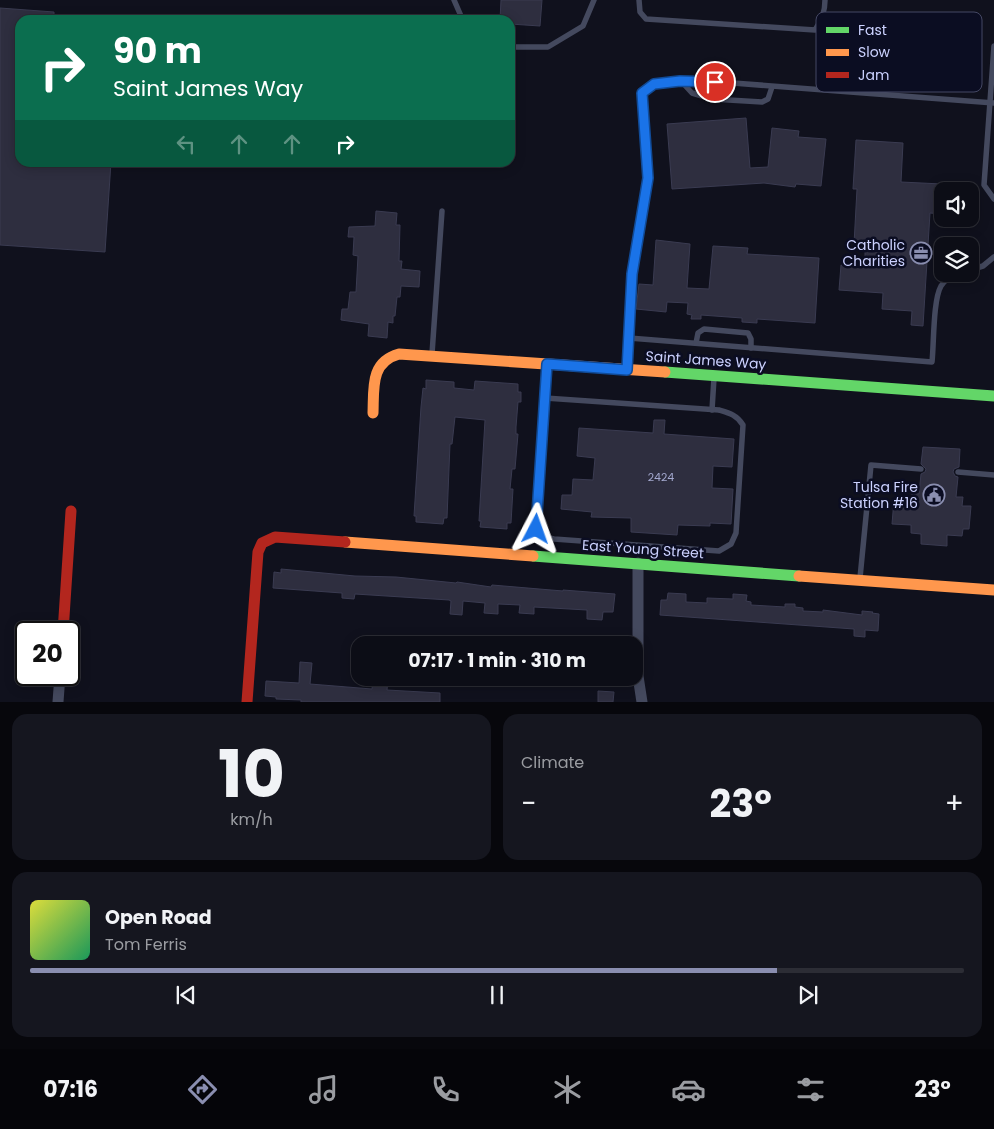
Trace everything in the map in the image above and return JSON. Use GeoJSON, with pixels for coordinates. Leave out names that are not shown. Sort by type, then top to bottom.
{"type":"FeatureCollection","features":[{"type":"Feature","properties":{"kind":"street","name":"Saint James Way"},"geometry":{"type":"LineString","coordinates":[[373,413],[378,365],[384,358],[399,354],[994,396]]}},
{"type":"Feature","properties":{"kind":"street"},"geometry":{"type":"LineString","coordinates":[[64,621],[71,511]]}},
{"type":"Feature","properties":{"kind":"street","name":"East Young Street"},"geometry":{"type":"LineString","coordinates":[[248,702],[258,552],[262,543],[275,537],[994,590]]}},
{"type":"Feature","properties":{"kind":"street"},"geometry":{"type":"LineString","coordinates":[[638,563],[638,676],[642,702]]}},
{"type":"Feature","properties":{"kind":"street"},"geometry":{"type":"LineString","coordinates":[[58,702],[59,686]]}},
{"type":"Feature","properties":{"kind":"lane"},"geometry":{"type":"LineString","coordinates":[[454,0],[461,15]]}},
{"type":"Feature","properties":{"kind":"lane"},"geometry":{"type":"LineString","coordinates":[[515,47],[548,47],[583,26],[594,0]]}},
{"type":"Feature","properties":{"kind":"lane"},"geometry":{"type":"LineString","coordinates":[[639,0],[640,12],[646,19],[816,29]]}},
{"type":"Feature","properties":{"kind":"lane"},"geometry":{"type":"LineString","coordinates":[[994,46],[992,103],[984,185],[994,199]]}},
{"type":"Feature","properties":{"kind":"lane"},"geometry":{"type":"LineString","coordinates":[[627,370],[632,274],[648,178],[642,93],[654,84],[680,81],[816,89]]}},
{"type":"Feature","properties":{"kind":"lane"},"geometry":{"type":"LineString","coordinates":[[680,81],[692,93],[712,99],[762,102],[768,99],[772,86]]}},
{"type":"Feature","properties":{"kind":"lane"},"geometry":{"type":"LineString","coordinates":[[850,92],[992,103]]}},
{"type":"Feature","properties":{"kind":"lane"},"geometry":{"type":"LineString","coordinates":[[432,356],[442,210]]}},
{"type":"Feature","properties":{"kind":"lane"},"geometry":{"type":"LineString","coordinates":[[979,267],[994,257]]}},
{"type":"Feature","properties":{"kind":"lane"},"geometry":{"type":"LineString","coordinates":[[629,338],[932,362],[937,296],[945,282]]}},
{"type":"Feature","properties":{"kind":"lane"},"geometry":{"type":"LineString","coordinates":[[696,343],[698,333],[704,329],[748,333],[751,339],[751,348]]}},
{"type":"Feature","properties":{"kind":"lane"},"geometry":{"type":"LineString","coordinates":[[545,398],[712,410],[733,414],[743,425],[736,532],[731,544],[719,551],[554,539],[540,536],[536,529],[547,364]]}},
{"type":"Feature","properties":{"kind":"lane"},"geometry":{"type":"LineString","coordinates":[[712,410],[714,376]]}},
{"type":"Feature","properties":{"kind":"lane"},"geometry":{"type":"LineString","coordinates":[[860,580],[871,465],[921,469]]}},
{"type":"Feature","properties":{"kind":"lane"},"geometry":{"type":"LineString","coordinates":[[958,472],[994,475]]}},
{"type":"Feature","properties":{"kind":"building"},"geometry":{"type":"Polygon","coordinates":[[[501,0],[542,0],[540,26],[515,24],[515,15],[500,15],[501,0]]]}},
{"type":"Feature","properties":{"kind":"building"},"geometry":{"type":"Polygon","coordinates":[[[0,8],[54,12],[54,15],[15,15],[15,167],[111,167],[105,252],[0,245],[0,8]]]}},
{"type":"Feature","properties":{"kind":"building"},"geometry":{"type":"Polygon","coordinates":[[[746,118],[750,168],[768,167],[772,128],[799,131],[798,137],[826,139],[821,186],[796,184],[795,187],[764,183],[672,189],[667,124],[746,118]]]}},
{"type":"Feature","properties":{"kind":"building","name":"Catholic Charities"},"geometry":{"type":"Polygon","coordinates":[[[856,140],[903,143],[901,182],[934,184],[934,213],[930,213],[923,326],[911,325],[912,311],[882,309],[883,293],[839,290],[841,265],[865,267],[865,244],[854,244],[857,189],[853,189],[856,140]]]}},
{"type":"Feature","properties":{"kind":"building"},"geometry":{"type":"Polygon","coordinates":[[[376,211],[397,213],[396,225],[400,225],[399,261],[402,261],[401,269],[420,271],[419,287],[401,286],[400,297],[397,297],[393,323],[388,322],[387,338],[368,336],[369,324],[341,320],[342,309],[348,309],[350,292],[356,292],[358,256],[353,255],[354,237],[348,237],[349,227],[375,226],[376,211]]]}},
{"type":"Feature","properties":{"kind":"building"},"geometry":{"type":"Polygon","coordinates":[[[656,240],[690,244],[687,288],[709,289],[713,246],[748,248],[747,254],[819,258],[815,323],[757,319],[757,323],[742,322],[742,318],[701,315],[701,319],[691,319],[692,315],[687,314],[688,303],[667,302],[666,312],[636,309],[639,284],[653,285],[656,240]]]}},
{"type":"Feature","properties":{"kind":"building"},"geometry":{"type":"Polygon","coordinates":[[[426,380],[454,382],[454,388],[474,390],[475,381],[518,384],[518,392],[521,392],[521,402],[518,402],[515,469],[512,469],[510,489],[513,489],[511,523],[507,523],[507,529],[480,527],[485,420],[455,417],[452,444],[450,444],[447,518],[444,518],[443,524],[416,522],[416,516],[414,516],[421,407],[423,388],[426,389],[426,380]]]}},
{"type":"Feature","properties":{"kind":"building"},"geometry":{"type":"Polygon","coordinates":[[[654,420],[665,420],[664,434],[734,439],[732,467],[713,466],[712,488],[733,489],[731,524],[710,523],[710,526],[678,525],[677,535],[631,532],[631,518],[591,517],[592,512],[561,509],[562,495],[572,495],[573,479],[593,480],[595,458],[577,456],[579,428],[653,433],[654,420]]]}},
{"type":"Feature","properties":{"kind":"building","name":"Tulsa Fire Station #16"},"geometry":{"type":"Polygon","coordinates":[[[923,447],[960,449],[959,467],[954,469],[953,472],[958,477],[956,497],[963,497],[962,506],[971,506],[969,529],[963,529],[962,536],[947,535],[947,546],[921,544],[921,534],[911,533],[911,525],[892,524],[894,500],[912,501],[912,493],[919,494],[921,474],[926,469],[921,464],[923,447]]]}},
{"type":"Feature","properties":{"kind":"building"},"geometry":{"type":"Polygon","coordinates":[[[281,569],[355,576],[457,582],[491,587],[492,585],[615,594],[613,612],[603,612],[602,620],[587,619],[587,610],[534,607],[534,614],[519,613],[520,605],[498,604],[498,614],[484,613],[485,603],[463,601],[462,615],[450,614],[451,601],[449,600],[355,594],[354,599],[342,598],[342,593],[273,588],[274,572],[281,573],[281,569]]]}},
{"type":"Feature","properties":{"kind":"building"},"geometry":{"type":"Polygon","coordinates":[[[668,593],[686,594],[686,602],[707,603],[707,598],[733,599],[733,594],[747,595],[746,601],[751,602],[751,605],[785,607],[785,604],[795,604],[795,607],[803,608],[803,611],[823,612],[823,610],[862,615],[862,611],[873,612],[879,614],[878,631],[865,630],[865,637],[854,636],[854,629],[660,615],[661,600],[667,600],[668,593]]]}},
{"type":"Feature","properties":{"kind":"building"},"geometry":{"type":"Polygon","coordinates":[[[300,662],[312,663],[310,684],[372,689],[372,686],[387,686],[387,690],[440,693],[440,702],[301,702],[301,700],[276,699],[276,697],[265,696],[266,681],[299,683],[300,662]]]}},
{"type":"Feature","properties":{"kind":"building"},"geometry":{"type":"Polygon","coordinates":[[[598,691],[614,692],[613,702],[598,702],[598,691]]]}},
{"type":"Feature","properties":{"kind":"traffic: fast"},"geometry":{"type":"LineString","coordinates":[[665,372],[994,396]]}},
{"type":"Feature","properties":{"kind":"traffic: fast"},"geometry":{"type":"LineString","coordinates":[[533,556],[799,576]]}},
{"type":"Feature","properties":{"kind":"traffic: slow"},"geometry":{"type":"LineString","coordinates":[[373,413],[374,385],[378,370],[383,363],[399,354],[665,372]]}},
{"type":"Feature","properties":{"kind":"traffic: slow"},"geometry":{"type":"LineString","coordinates":[[345,542],[533,556]]}},
{"type":"Feature","properties":{"kind":"traffic: slow"},"geometry":{"type":"LineString","coordinates":[[799,576],[994,590]]}},
{"type":"Feature","properties":{"kind":"traffic: jam"},"geometry":{"type":"LineString","coordinates":[[64,621],[71,511]]}},
{"type":"Feature","properties":{"kind":"traffic: jam"},"geometry":{"type":"LineString","coordinates":[[247,702],[258,552],[262,543],[275,537],[345,542]]}},
{"type":"Feature","properties":{"kind":"place","name":"Catholic Charities"},"geometry":{"type":"Point","coordinates":[921,253]}},
{"type":"Feature","properties":{"kind":"place","name":"Tulsa Fire Station #16"},"geometry":{"type":"Point","coordinates":[934,495]}},
{"type":"Feature","properties":{"kind":"route"},"geometry":{"type":"LineString","coordinates":[[536,529],[547,364],[627,370],[632,274],[648,178],[642,93],[654,84],[680,81],[715,82]]}}]}
